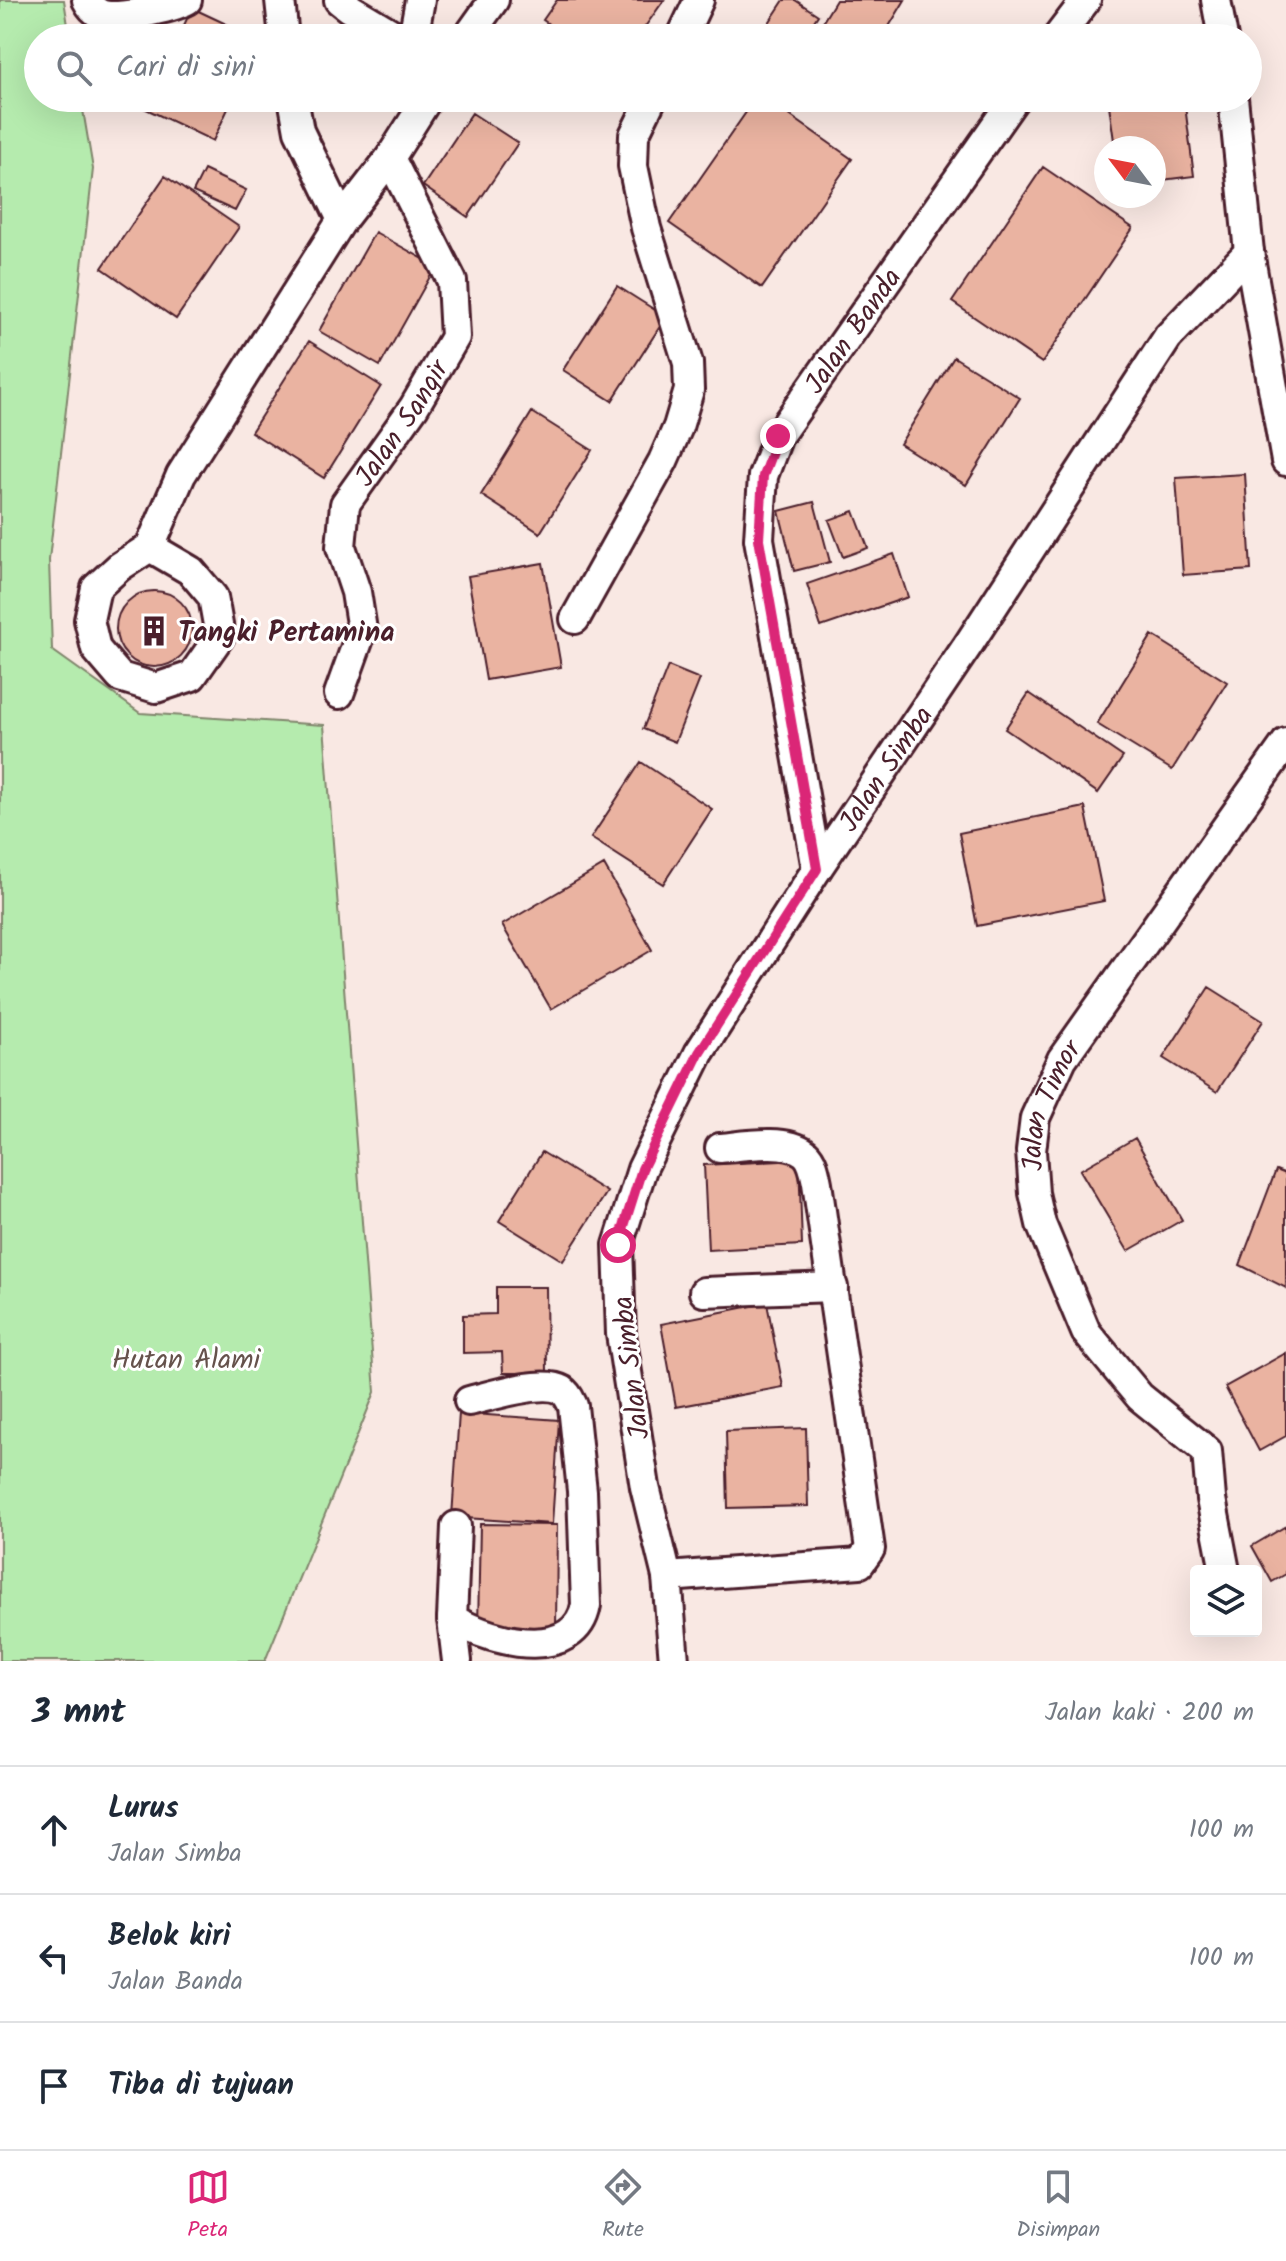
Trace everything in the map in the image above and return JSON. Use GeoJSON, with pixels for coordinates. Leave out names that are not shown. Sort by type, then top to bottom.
{"type":"FeatureCollection","features":[{"type":"Feature","properties":{"kind":"street"},"geometry":{"type":"LineString","coordinates":[[87,0],[97,13],[110,17],[176,6],[187,0]]}},
{"type":"Feature","properties":{"kind":"street"},"geometry":{"type":"LineString","coordinates":[[280,0],[283,24]]}},
{"type":"Feature","properties":{"kind":"street"},"geometry":{"type":"LineString","coordinates":[[339,0],[377,24]]}},
{"type":"Feature","properties":{"kind":"street"},"geometry":{"type":"LineString","coordinates":[[416,24],[420,0]]}},
{"type":"Feature","properties":{"kind":"street"},"geometry":{"type":"LineString","coordinates":[[477,24],[494,0]]}},
{"type":"Feature","properties":{"kind":"street"},"geometry":{"type":"LineString","coordinates":[[688,24],[699,0]]}},
{"type":"Feature","properties":{"kind":"street"},"geometry":{"type":"LineString","coordinates":[[1068,24],[1086,0]]}},
{"type":"Feature","properties":{"kind":"street"},"geometry":{"type":"LineString","coordinates":[[1216,0],[1220,24]]}},
{"type":"Feature","properties":{"kind":"street"},"geometry":{"type":"LineString","coordinates":[[296,112],[299,131],[342,220]]}},
{"type":"Feature","properties":{"kind":"street"},"geometry":{"type":"LineString","coordinates":[[150,547],[191,571],[213,597],[220,636],[192,676],[156,688],[120,677],[96,649],[89,620],[96,588],[119,567],[150,547],[181,475],[342,220],[390,158],[419,112]]}},
{"type":"Feature","properties":{"kind":"street"},"geometry":{"type":"LineString","coordinates":[[575,619],[663,461],[689,390],[688,363],[646,228],[633,166],[634,135],[645,112]]}},
{"type":"Feature","properties":{"kind":"street","name":"Jalan Banda"},"geometry":{"type":"LineString","coordinates":[[817,869],[759,539],[763,476],[778,436],[1005,112]]}},
{"type":"Feature","properties":{"kind":"street"},"geometry":{"type":"LineString","coordinates":[[1234,112],[1249,252],[1286,461]]}},
{"type":"Feature","properties":{"kind":"street","name":"Jalan Sangir"},"geometry":{"type":"LineString","coordinates":[[339,694],[362,630],[356,592],[341,547],[345,504],[414,407],[455,337],[452,281],[390,158]]}},
{"type":"Feature","properties":{"kind":"street","name":"Jalan Simba"},"geometry":{"type":"LineString","coordinates":[[674,1661],[667,1577],[645,1487],[621,1334],[618,1245],[642,1169],[699,1053],[1168,337],[1249,252]]}},
{"type":"Feature","properties":{"kind":"street","name":"Jalan Timor"},"geometry":{"type":"LineString","coordinates":[[1224,1565],[1211,1499],[1207,1451],[1140,1397],[1086,1332],[1041,1224],[1034,1193],[1031,1151],[1035,1118],[1062,1059],[1286,743]]}},
{"type":"Feature","properties":{"kind":"street"},"geometry":{"type":"LineString","coordinates":[[667,1577],[860,1563],[868,1555],[870,1541],[812,1162],[804,1152],[770,1144],[720,1148]]}},
{"type":"Feature","properties":{"kind":"street"},"geometry":{"type":"LineString","coordinates":[[704,1292],[833,1287]]}},
{"type":"Feature","properties":{"kind":"street"},"geometry":{"type":"LineString","coordinates":[[452,1619],[508,1650],[551,1655],[564,1652],[576,1638],[584,1623],[586,1605],[582,1491],[573,1406],[567,1395],[561,1389],[547,1385],[469,1401]]}},
{"type":"Feature","properties":{"kind":"street"},"geometry":{"type":"LineString","coordinates":[[456,1526],[452,1619],[457,1661]]}},
{"type":"Feature","properties":{"kind":"green space","name":"Hutan Alami"},"geometry":{"type":"Polygon","coordinates":[[[0,0],[64,0],[68,24],[24,24],[24,112],[83,112],[93,169],[49,560],[52,650],[140,713],[324,725],[375,1392],[265,1661],[0,1661],[0,0]]]}},
{"type":"Feature","properties":{"kind":"building"},"geometry":{"type":"Polygon","coordinates":[[[557,0],[664,0],[647,24],[549,24],[543,20],[557,0]]]}},
{"type":"Feature","properties":{"kind":"building"},"geometry":{"type":"Polygon","coordinates":[[[784,0],[795,0],[818,15],[812,24],[768,24],[784,0]]]}},
{"type":"Feature","properties":{"kind":"building"},"geometry":{"type":"Polygon","coordinates":[[[836,0],[905,0],[890,24],[821,24],[836,0]]]}},
{"type":"Feature","properties":{"kind":"building"},"geometry":{"type":"Polygon","coordinates":[[[192,8],[226,24],[185,24],[192,8]]]}},
{"type":"Feature","properties":{"kind":"building"},"geometry":{"type":"Polygon","coordinates":[[[152,112],[226,112],[213,141],[152,112]]]}},
{"type":"Feature","properties":{"kind":"building"},"geometry":{"type":"Polygon","coordinates":[[[746,112],[785,112],[852,159],[762,288],[669,223],[746,112]]]}},
{"type":"Feature","properties":{"kind":"building"},"geometry":{"type":"Polygon","coordinates":[[[1110,112],[1186,112],[1194,176],[1166,180],[1166,136],[1113,136],[1110,112]]]}},
{"type":"Feature","properties":{"kind":"building"},"geometry":{"type":"Polygon","coordinates":[[[472,113],[518,143],[468,217],[423,186],[472,113]]]}},
{"type":"Feature","properties":{"kind":"building"},"geometry":{"type":"Polygon","coordinates":[[[1043,167],[1094,202],[1094,208],[1103,208],[1133,228],[1042,363],[952,302],[1043,167]]]}},
{"type":"Feature","properties":{"kind":"building"},"geometry":{"type":"Polygon","coordinates":[[[204,170],[246,190],[235,211],[193,192],[204,170]]]}},
{"type":"Feature","properties":{"kind":"building"},"geometry":{"type":"Polygon","coordinates":[[[165,176],[239,227],[176,319],[102,268],[165,176]]]}},
{"type":"Feature","properties":{"kind":"building"},"geometry":{"type":"Polygon","coordinates":[[[375,232],[436,266],[380,366],[319,331],[375,232]]]}},
{"type":"Feature","properties":{"kind":"building"},"geometry":{"type":"Polygon","coordinates":[[[617,286],[666,317],[612,401],[563,370],[617,286]]]}},
{"type":"Feature","properties":{"kind":"building"},"geometry":{"type":"Polygon","coordinates":[[[309,341],[381,386],[324,478],[251,432],[309,341]]]}},
{"type":"Feature","properties":{"kind":"building"},"geometry":{"type":"Polygon","coordinates":[[[954,357],[1020,398],[966,485],[900,444],[954,357]]]}},
{"type":"Feature","properties":{"kind":"building"},"geometry":{"type":"Polygon","coordinates":[[[532,412],[592,450],[540,533],[481,495],[532,412]]]}},
{"type":"Feature","properties":{"kind":"building"},"geometry":{"type":"Polygon","coordinates":[[[1245,474],[1251,570],[1183,575],[1176,478],[1245,474]]]}},
{"type":"Feature","properties":{"kind":"building"},"geometry":{"type":"Polygon","coordinates":[[[814,502],[830,562],[794,571],[779,511],[814,502]]]}},
{"type":"Feature","properties":{"kind":"building"},"geometry":{"type":"Polygon","coordinates":[[[854,511],[868,548],[843,557],[829,520],[854,511]]]}},
{"type":"Feature","properties":{"kind":"building"},"geometry":{"type":"Polygon","coordinates":[[[894,554],[908,597],[821,627],[807,584],[894,554]]]}},
{"type":"Feature","properties":{"kind":"building"},"geometry":{"type":"Polygon","coordinates":[[[543,563],[561,667],[486,680],[468,576],[543,563]]]}},
{"type":"Feature","properties":{"kind":"building","name":"Tangki Pertamina"},"geometry":{"type":"Polygon","coordinates":[[[154,591],[168,594],[181,602],[189,615],[192,629],[189,643],[181,656],[168,664],[154,667],[140,664],[127,656],[119,643],[116,629],[119,615],[127,602],[140,594],[154,591]]]}},
{"type":"Feature","properties":{"kind":"building"},"geometry":{"type":"Polygon","coordinates":[[[1152,635],[1227,682],[1172,770],[1097,724],[1152,635]]]}},
{"type":"Feature","properties":{"kind":"building"},"geometry":{"type":"Polygon","coordinates":[[[668,666],[700,679],[675,742],[643,729],[668,666]]]}},
{"type":"Feature","properties":{"kind":"building"},"geometry":{"type":"Polygon","coordinates":[[[1029,693],[1123,757],[1098,793],[1005,729],[1029,693]]]}},
{"type":"Feature","properties":{"kind":"building"},"geometry":{"type":"Polygon","coordinates":[[[641,762],[712,809],[663,884],[591,838],[641,762]]]}},
{"type":"Feature","properties":{"kind":"building"},"geometry":{"type":"Polygon","coordinates":[[[1085,807],[1104,901],[977,926],[959,833],[1085,807]]]}},
{"type":"Feature","properties":{"kind":"building"},"geometry":{"type":"Polygon","coordinates":[[[604,865],[652,950],[551,1009],[502,925],[604,865]]]}},
{"type":"Feature","properties":{"kind":"building"},"geometry":{"type":"Polygon","coordinates":[[[1209,987],[1263,1021],[1217,1092],[1163,1058],[1209,987]]]}},
{"type":"Feature","properties":{"kind":"building"},"geometry":{"type":"Polygon","coordinates":[[[1135,1138],[1182,1220],[1128,1251],[1080,1170],[1135,1138]]]}},
{"type":"Feature","properties":{"kind":"building"},"geometry":{"type":"Polygon","coordinates":[[[542,1152],[607,1192],[563,1261],[499,1221],[542,1152]]]}},
{"type":"Feature","properties":{"kind":"building"},"geometry":{"type":"Polygon","coordinates":[[[799,1160],[802,1245],[708,1250],[704,1165],[799,1160]]]}},
{"type":"Feature","properties":{"kind":"building"},"geometry":{"type":"Polygon","coordinates":[[[1276,1170],[1286,1174],[1286,1288],[1240,1265],[1276,1170]]]}},
{"type":"Feature","properties":{"kind":"building"},"geometry":{"type":"Polygon","coordinates":[[[496,1287],[546,1287],[547,1373],[503,1373],[502,1352],[463,1353],[463,1315],[496,1314],[496,1287]]]}},
{"type":"Feature","properties":{"kind":"building"},"geometry":{"type":"Polygon","coordinates":[[[767,1303],[783,1387],[676,1407],[661,1324],[767,1303]]]}},
{"type":"Feature","properties":{"kind":"building"},"geometry":{"type":"Polygon","coordinates":[[[1286,1353],[1286,1436],[1259,1451],[1225,1387],[1286,1353]]]}},
{"type":"Feature","properties":{"kind":"building"},"geometry":{"type":"Polygon","coordinates":[[[459,1413],[559,1420],[552,1524],[452,1517],[459,1413]]]}},
{"type":"Feature","properties":{"kind":"building"},"geometry":{"type":"Polygon","coordinates":[[[806,1428],[808,1506],[728,1508],[726,1431],[806,1428]]]}},
{"type":"Feature","properties":{"kind":"building"},"geometry":{"type":"Polygon","coordinates":[[[480,1524],[557,1525],[556,1630],[478,1629],[480,1524]]]}},
{"type":"Feature","properties":{"kind":"building"},"geometry":{"type":"Polygon","coordinates":[[[1286,1526],[1286,1574],[1272,1582],[1252,1546],[1286,1526]]]}},
{"type":"Feature","properties":{"kind":"place","name":"Tangki Pertamina"},"geometry":{"type":"Point","coordinates":[154,631]}},
{"type":"Feature","properties":{"kind":"route"},"geometry":{"type":"LineString","coordinates":[[618,1245],[642,1169],[699,1053],[817,869],[759,539],[763,476],[778,436]]}}]}
